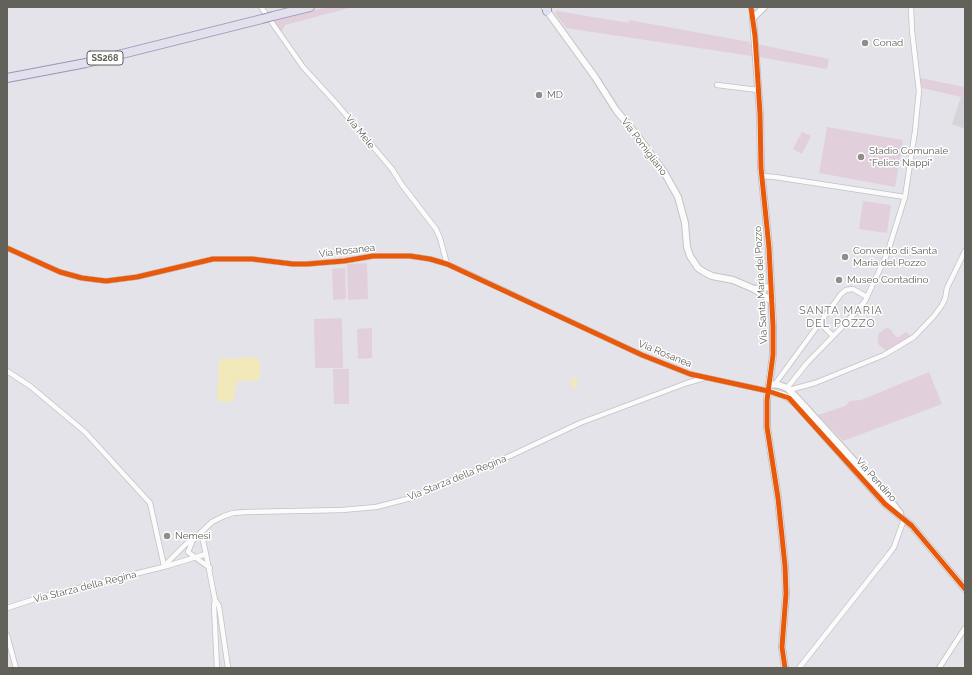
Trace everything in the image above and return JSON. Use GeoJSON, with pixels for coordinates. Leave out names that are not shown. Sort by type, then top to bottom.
{"type":"FeatureCollection","features":[{"type":"Feature","properties":{"kind":"highway","name":"SS268"},"geometry":{"type":"LineString","coordinates":[[7,78],[86,63],[310,7]]}},
{"type":"Feature","properties":{"kind":"street","name":"Via Mele"},"geometry":{"type":"LineString","coordinates":[[260,7],[303,67],[336,102],[392,169],[436,229],[447,264]]}},
{"type":"Feature","properties":{"kind":"street"},"geometry":{"type":"LineString","coordinates":[[751,7],[753,18]]}},
{"type":"Feature","properties":{"kind":"street"},"geometry":{"type":"LineString","coordinates":[[753,18],[764,7]]}},
{"type":"Feature","properties":{"kind":"street"},"geometry":{"type":"LineString","coordinates":[[788,389],[807,363],[856,312],[867,297],[887,254],[905,197],[914,138],[918,91],[911,7]]}},
{"type":"Feature","properties":{"kind":"street","name":"Via Pomigliano"},"geometry":{"type":"LineString","coordinates":[[546,8],[595,77],[616,110],[664,172],[678,197],[685,223],[687,247],[693,262],[704,272],[732,280],[754,289],[772,301]]}},
{"type":"Feature","properties":{"kind":"street","name":"Via Santa Maria del Pozzo"},"geometry":{"type":"LineString","coordinates":[[753,18],[762,176],[772,301],[772,384],[768,391],[767,427],[778,498],[785,566],[786,594],[782,648],[785,668]]}},
{"type":"Feature","properties":{"kind":"street"},"geometry":{"type":"LineString","coordinates":[[717,85],[758,90]]}},
{"type":"Feature","properties":{"kind":"street"},"geometry":{"type":"LineString","coordinates":[[762,176],[905,197]]}},
{"type":"Feature","properties":{"kind":"street","name":"Via Rosanea"},"geometry":{"type":"LineString","coordinates":[[7,248],[60,272],[82,278],[106,281],[137,277],[213,258],[252,259],[293,264],[337,262],[373,256],[410,256],[430,259],[447,264],[642,355],[704,378],[768,391]]}},
{"type":"Feature","properties":{"kind":"street"},"geometry":{"type":"LineString","coordinates":[[788,389],[815,383],[884,355],[914,337],[934,316],[946,299],[947,288],[965,251]]}},
{"type":"Feature","properties":{"kind":"street","name":"Via Pomigliano"},"geometry":{"type":"LineString","coordinates":[[754,289],[771,287]]}},
{"type":"Feature","properties":{"kind":"street"},"geometry":{"type":"LineString","coordinates":[[772,384],[841,294],[846,290],[853,289],[867,297]]}},
{"type":"Feature","properties":{"kind":"street"},"geometry":{"type":"LineString","coordinates":[[820,323],[833,336]]}},
{"type":"Feature","properties":{"kind":"street"},"geometry":{"type":"LineString","coordinates":[[7,371],[30,386],[85,432],[106,453],[150,503],[164,566]]}},
{"type":"Feature","properties":{"kind":"street","name":"Via Starza della Regina"},"geometry":{"type":"LineString","coordinates":[[164,566],[187,543],[193,540],[212,522],[232,513],[342,510],[376,506],[411,498],[510,456],[580,423],[704,378]]}},
{"type":"Feature","properties":{"kind":"street","name":"Via Pendino"},"geometry":{"type":"LineString","coordinates":[[772,384],[788,389],[869,476],[904,519]]}},
{"type":"Feature","properties":{"kind":"street","name":"Via Pendino"},"geometry":{"type":"LineString","coordinates":[[768,391],[783,395],[796,404],[885,504],[912,526],[965,589]]}},
{"type":"Feature","properties":{"kind":"street"},"geometry":{"type":"LineString","coordinates":[[800,668],[894,547],[904,519]]}},
{"type":"Feature","properties":{"kind":"street"},"geometry":{"type":"LineString","coordinates":[[201,532],[216,600],[219,606],[228,668]]}},
{"type":"Feature","properties":{"kind":"street"},"geometry":{"type":"LineString","coordinates":[[193,540],[188,552],[210,568]]}},
{"type":"Feature","properties":{"kind":"street","name":"Via Starza della Regina"},"geometry":{"type":"LineString","coordinates":[[7,608],[38,598],[206,554]]}},
{"type":"Feature","properties":{"kind":"street"},"geometry":{"type":"LineString","coordinates":[[216,600],[214,606],[217,668]]}},
{"type":"Feature","properties":{"kind":"street"},"geometry":{"type":"LineString","coordinates":[[939,668],[965,628]]}},
{"type":"Feature","properties":{"kind":"street"},"geometry":{"type":"LineString","coordinates":[[7,635],[16,668]]}},
{"type":"Feature","properties":{"kind":"shaded area"},"geometry":{"type":"Polygon","coordinates":[[[327,7],[353,7],[285,25],[282,31],[279,30],[272,21],[327,7]]]}},
{"type":"Feature","properties":{"kind":"shaded area"},"geometry":{"type":"Polygon","coordinates":[[[557,11],[629,23],[629,20],[750,42],[752,56],[566,28],[555,13],[557,11]]]}},
{"type":"Feature","properties":{"kind":"shaded area"},"geometry":{"type":"Polygon","coordinates":[[[757,44],[829,59],[827,69],[759,57],[757,44]]]}},
{"type":"Feature","properties":{"kind":"shaded area"},"geometry":{"type":"Polygon","coordinates":[[[920,78],[965,87],[965,98],[922,88],[920,78]]]}},
{"type":"Feature","properties":{"kind":"shaded area"},"geometry":{"type":"Polygon","coordinates":[[[961,97],[965,98],[965,129],[952,124],[961,97]]]}},
{"type":"Feature","properties":{"kind":"shaded area","name":"Stadio Comunale \"Felice Nappi\""},"geometry":{"type":"Polygon","coordinates":[[[827,127],[903,140],[895,187],[819,173],[827,127]]]}},
{"type":"Feature","properties":{"kind":"shaded area"},"geometry":{"type":"Polygon","coordinates":[[[802,132],[811,136],[802,154],[793,149],[802,132]]]}},
{"type":"Feature","properties":{"kind":"shaded area"},"geometry":{"type":"Polygon","coordinates":[[[863,201],[891,205],[887,233],[859,229],[863,201]]]}},
{"type":"Feature","properties":{"kind":"shaded area"},"geometry":{"type":"Polygon","coordinates":[[[367,263],[368,299],[348,300],[347,264],[367,263]]]}},
{"type":"Feature","properties":{"kind":"shaded area"},"geometry":{"type":"Polygon","coordinates":[[[345,268],[346,299],[333,300],[332,269],[345,268]]]}},
{"type":"Feature","properties":{"kind":"shaded area"},"geometry":{"type":"Polygon","coordinates":[[[342,318],[343,368],[315,368],[314,319],[342,318]]]}},
{"type":"Feature","properties":{"kind":"shaded area"},"geometry":{"type":"Polygon","coordinates":[[[372,328],[372,358],[358,359],[357,329],[372,328]]]}},
{"type":"Feature","properties":{"kind":"shaded area"},"geometry":{"type":"Polygon","coordinates":[[[886,328],[890,329],[896,337],[899,337],[906,332],[911,336],[887,352],[877,343],[879,333],[886,328]]]}},
{"type":"Feature","properties":{"kind":"shaded area"},"geometry":{"type":"Polygon","coordinates":[[[254,357],[259,359],[260,362],[260,378],[257,380],[238,381],[234,399],[231,402],[219,402],[217,400],[219,360],[254,357]]]}},
{"type":"Feature","properties":{"kind":"shaded area"},"geometry":{"type":"Polygon","coordinates":[[[333,369],[349,369],[349,404],[334,404],[333,369]]]}},
{"type":"Feature","properties":{"kind":"shaded area"},"geometry":{"type":"Polygon","coordinates":[[[929,372],[942,404],[843,441],[818,415],[845,406],[850,401],[861,400],[929,372]]]}},
{"type":"Feature","properties":{"kind":"shaded area"},"geometry":{"type":"Polygon","coordinates":[[[577,377],[577,388],[571,388],[571,378],[577,377]]]}},
{"type":"Feature","properties":{"kind":"cycle path"},"geometry":{"type":"LineString","coordinates":[[751,7],[755,36],[760,114],[761,168],[769,248],[773,355],[767,400],[767,427],[778,498],[785,566],[786,594],[782,647],[785,668]]}},
{"type":"Feature","properties":{"kind":"cycle path"},"geometry":{"type":"LineString","coordinates":[[7,248],[60,272],[82,278],[106,281],[137,277],[213,259],[252,259],[293,264],[307,264],[344,261],[373,256],[410,256],[430,259],[447,264],[642,355],[690,374],[768,391],[789,398],[885,504],[912,526],[965,589]]}},
{"type":"Feature","properties":{"kind":"place","name":"Conad"},"geometry":{"type":"Point","coordinates":[865,43]}},
{"type":"Feature","properties":{"kind":"place","name":"MD"},"geometry":{"type":"Point","coordinates":[539,95]}},
{"type":"Feature","properties":{"kind":"place","name":"Stadio Comunale \"Felice Nappi\""},"geometry":{"type":"Point","coordinates":[861,157]}},
{"type":"Feature","properties":{"kind":"place","name":"Convento di Santa Maria del Pozzo"},"geometry":{"type":"Point","coordinates":[845,257]}},
{"type":"Feature","properties":{"kind":"place","name":"Museo Contadino"},"geometry":{"type":"Point","coordinates":[839,280]}},
{"type":"Feature","properties":{"kind":"place","name":"Nemesi"},"geometry":{"type":"Point","coordinates":[167,536]}},
{"type":"Feature","properties":{"kind":"district","name":"SANTA MARIA DEL POZZO"},"geometry":{"type":"Point","coordinates":[841,317]}}]}
